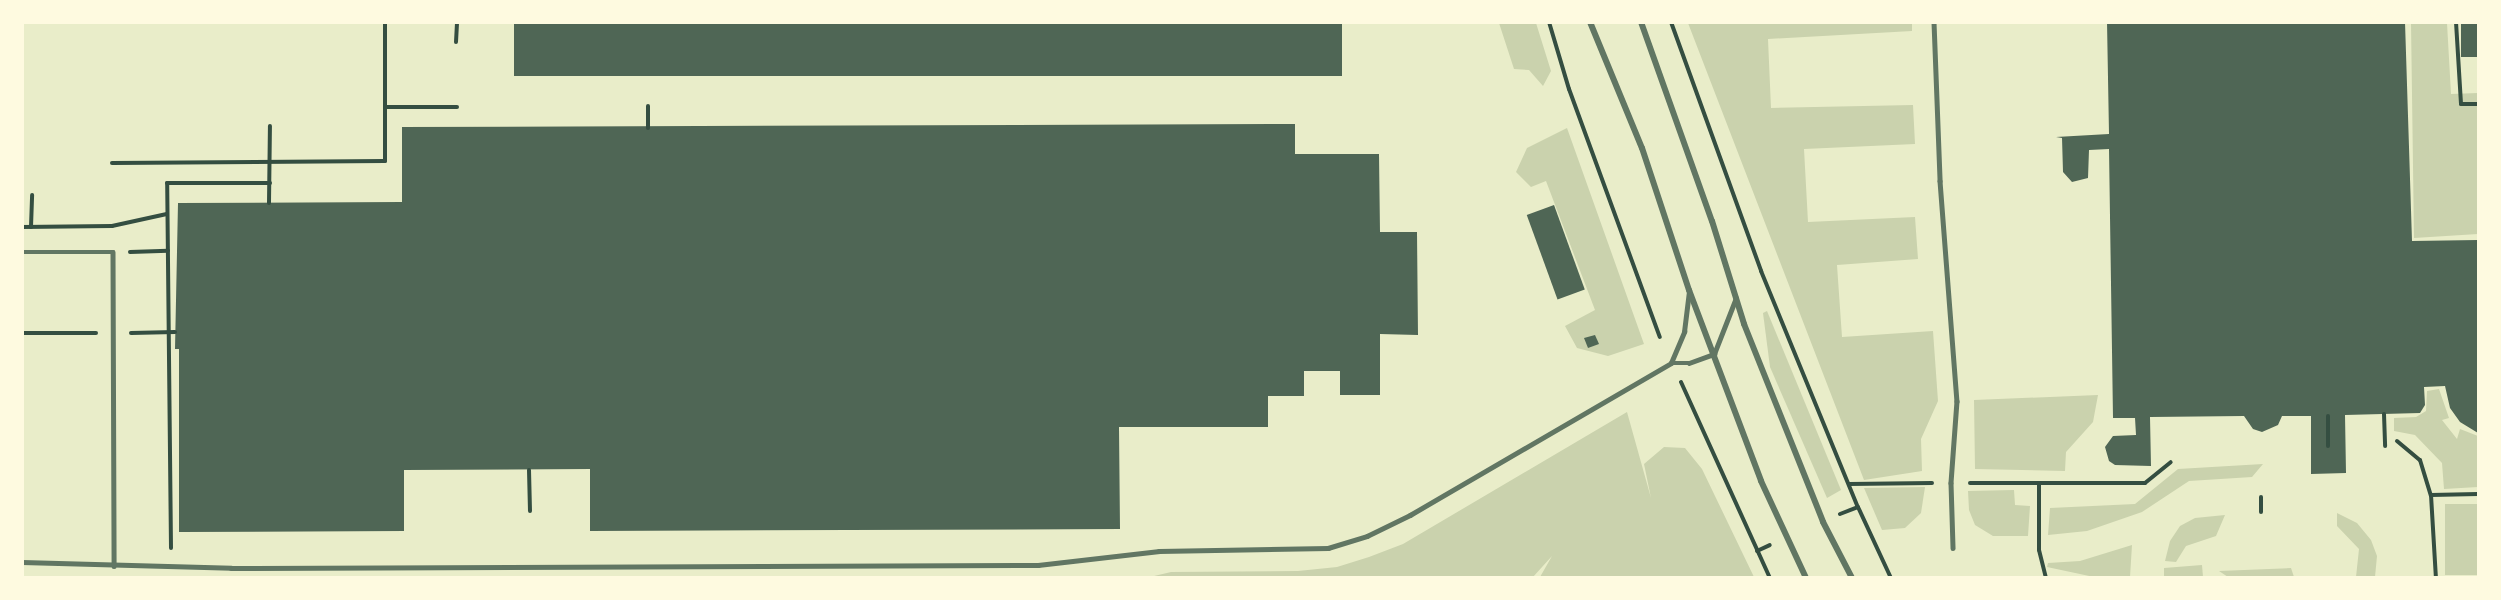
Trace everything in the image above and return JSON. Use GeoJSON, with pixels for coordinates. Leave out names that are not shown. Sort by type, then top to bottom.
{"type":"FeatureCollection","features":[{"type":"Feature","properties":{"kind":"street"},"geometry":{"type":"LineString","coordinates":[[1590,22],[1642,148],[1689,290],[1781,529],[1806,578]]}},
{"type":"Feature","properties":{"kind":"street"},"geometry":{"type":"LineString","coordinates":[[1641,22],[1736,298],[1823,522],[1852,578]]}},
{"type":"Feature","properties":{"kind":"lane"},"geometry":{"type":"LineString","coordinates":[[1934,22],[1940,181],[1957,401],[1951,483],[1953,548]]}},
{"type":"Feature","properties":{"kind":"lane"},"geometry":{"type":"LineString","coordinates":[[22,252],[113,252],[114,566]]}},
{"type":"Feature","properties":{"kind":"lane"},"geometry":{"type":"LineString","coordinates":[[1671,363],[1684,332],[1689,290]]}},
{"type":"Feature","properties":{"kind":"lane"},"geometry":{"type":"LineString","coordinates":[[22,562],[176,567],[1038,565],[1159,551],[1328,548],[1368,536],[1410,515],[1671,363],[1689,363],[1714,354],[1736,298]]}},
{"type":"Feature","properties":{"kind":"path"},"geometry":{"type":"LineString","coordinates":[[112,163],[385,161],[385,22]]}},
{"type":"Feature","properties":{"kind":"path"},"geometry":{"type":"LineString","coordinates":[[456,22],[456,42]]}},
{"type":"Feature","properties":{"kind":"path"},"geometry":{"type":"LineString","coordinates":[[1550,22],[1569,88],[1671,363],[1770,578]]}},
{"type":"Feature","properties":{"kind":"path"},"geometry":{"type":"LineString","coordinates":[[1671,22],[1761,271],[1849,484],[1891,578]]}},
{"type":"Feature","properties":{"kind":"path"},"geometry":{"type":"LineString","coordinates":[[2456,22],[2461,105],[2478,104]]}},
{"type":"Feature","properties":{"kind":"path"},"geometry":{"type":"LineString","coordinates":[[648,106],[648,128]]}},
{"type":"Feature","properties":{"kind":"path"},"geometry":{"type":"LineString","coordinates":[[386,107],[457,107]]}},
{"type":"Feature","properties":{"kind":"path"},"geometry":{"type":"LineString","coordinates":[[269,203],[270,126]]}},
{"type":"Feature","properties":{"kind":"path"},"geometry":{"type":"LineString","coordinates":[[176,567],[168,537],[167,183],[270,183]]}},
{"type":"Feature","properties":{"kind":"path"},"geometry":{"type":"LineString","coordinates":[[32,195],[32,227]]}},
{"type":"Feature","properties":{"kind":"path"},"geometry":{"type":"LineString","coordinates":[[22,227],[112,226],[167,214]]}},
{"type":"Feature","properties":{"kind":"path"},"geometry":{"type":"LineString","coordinates":[[2384,414],[2385,446]]}},
{"type":"Feature","properties":{"kind":"path"},"geometry":{"type":"LineString","coordinates":[[2328,416],[2328,446]]}},
{"type":"Feature","properties":{"kind":"path"},"geometry":{"type":"LineString","coordinates":[[2397,441],[2420,460],[2431,495],[2436,578]]}},
{"type":"Feature","properties":{"kind":"path"},"geometry":{"type":"LineString","coordinates":[[1849,484],[2145,483],[2171,462]]}},
{"type":"Feature","properties":{"kind":"path"},"geometry":{"type":"LineString","coordinates":[[529,470],[530,511]]}},
{"type":"Feature","properties":{"kind":"path"},"geometry":{"type":"LineString","coordinates":[[2039,483],[2039,550],[2046,578]]}},
{"type":"Feature","properties":{"kind":"path"},"geometry":{"type":"LineString","coordinates":[[2431,495],[2478,494]]}},
{"type":"Feature","properties":{"kind":"path"},"geometry":{"type":"LineString","coordinates":[[2261,497],[2261,512]]}},
{"type":"Feature","properties":{"kind":"green space"},"geometry":{"type":"Polygon","coordinates":[[[1499,23],[1536,23],[1551,71],[1543,86],[1529,70],[1514,69],[1499,23]]]}},
{"type":"Feature","properties":{"kind":"green space"},"geometry":{"type":"Polygon","coordinates":[[[1688,23],[1912,23],[1912,31],[1768,39],[1771,108],[1913,105],[1915,144],[1804,149],[1808,222],[1915,217],[1918,259],[1837,265],[1842,337],[1933,331],[1938,401],[1921,439],[1922,471],[1864,480],[1688,23]]]}},
{"type":"Feature","properties":{"kind":"green space"},"geometry":{"type":"Polygon","coordinates":[[[2411,23],[2447,23],[2451,94],[2478,93],[2478,234],[2414,238],[2411,23]]]}},
{"type":"Feature","properties":{"kind":"green space"},"geometry":{"type":"Polygon","coordinates":[[[1567,128],[1644,344],[1608,356],[1577,348],[1565,326],[1595,310],[1546,181],[1531,187],[1516,172],[1527,148],[1567,128]]]}},
{"type":"Feature","properties":{"kind":"green space"},"geometry":{"type":"Polygon","coordinates":[[[1767,311],[1841,490],[1827,498],[1770,367],[1763,313],[1767,311]]]}},
{"type":"Feature","properties":{"kind":"green space"},"geometry":{"type":"Polygon","coordinates":[[[2439,389],[2449,418],[2442,420],[2457,439],[2460,429],[2478,436],[2478,487],[2444,489],[2442,463],[2415,435],[2394,431],[2394,418],[2416,417],[2426,411],[2427,391],[2439,389]]]}},
{"type":"Feature","properties":{"kind":"green space"},"geometry":{"type":"Polygon","coordinates":[[[2098,395],[2093,422],[2066,452],[2065,471],[1975,469],[1974,400],[2098,395]]]}},
{"type":"Feature","properties":{"kind":"green space"},"geometry":{"type":"Polygon","coordinates":[[[1627,412],[1651,498],[1644,464],[1664,447],[1685,448],[1702,469],[1754,577],[1540,577],[1552,556],[1533,577],[1150,577],[1171,572],[1298,571],[1337,567],[1369,557],[1403,544],[1627,412]]]}},
{"type":"Feature","properties":{"kind":"green space"},"geometry":{"type":"Polygon","coordinates":[[[2263,464],[2252,477],[2189,481],[2142,512],[2087,531],[2048,535],[2050,508],[2135,504],[2178,469],[2263,464]]]}},
{"type":"Feature","properties":{"kind":"green space"},"geometry":{"type":"Polygon","coordinates":[[[1925,487],[1921,513],[1905,528],[1882,530],[1864,488],[1925,487]]]}},
{"type":"Feature","properties":{"kind":"green space"},"geometry":{"type":"Polygon","coordinates":[[[2014,490],[2015,505],[2030,506],[2028,536],[1993,536],[1975,525],[1969,510],[1968,491],[2014,490]]]}},
{"type":"Feature","properties":{"kind":"green space"},"geometry":{"type":"Polygon","coordinates":[[[2445,504],[2478,504],[2478,575],[2445,575],[2445,504]]]}},
{"type":"Feature","properties":{"kind":"green space"},"geometry":{"type":"Polygon","coordinates":[[[2337,513],[2357,523],[2371,540],[2377,556],[2375,577],[2356,577],[2359,549],[2337,526],[2337,513]]]}},
{"type":"Feature","properties":{"kind":"green space"},"geometry":{"type":"Polygon","coordinates":[[[2225,515],[2216,536],[2186,546],[2176,562],[2165,561],[2170,541],[2180,526],[2195,518],[2225,515]]]}},
{"type":"Feature","properties":{"kind":"green space"},"geometry":{"type":"Polygon","coordinates":[[[2132,545],[2130,577],[2094,577],[2047,567],[2048,563],[2080,561],[2132,545]]]}},
{"type":"Feature","properties":{"kind":"green space"},"geometry":{"type":"Polygon","coordinates":[[[2202,565],[2203,577],[2164,577],[2164,568],[2202,565]]]}},
{"type":"Feature","properties":{"kind":"green space"},"geometry":{"type":"Polygon","coordinates":[[[2291,568],[2294,577],[2228,577],[2219,571],[2291,568]]]}},
{"type":"Feature","properties":{"kind":"building"},"geometry":{"type":"Polygon","coordinates":[[[514,22],[1342,22],[1342,76],[514,76],[514,22]]]}},
{"type":"Feature","properties":{"kind":"building"},"geometry":{"type":"Polygon","coordinates":[[[2107,22],[2405,22],[2412,241],[2478,240],[2478,433],[2460,422],[2450,408],[2445,386],[2424,387],[2425,405],[2420,413],[2345,415],[2346,473],[2311,474],[2311,416],[2282,416],[2278,425],[2262,432],[2253,429],[2244,416],[2150,417],[2151,466],[2115,465],[2109,461],[2105,447],[2113,436],[2136,435],[2135,418],[2113,418],[2109,149],[2089,150],[2088,178],[2072,182],[2063,172],[2062,138],[2056,137],[2109,134],[2107,22]]]}},
{"type":"Feature","properties":{"kind":"building"},"geometry":{"type":"Polygon","coordinates":[[[2461,22],[2478,22],[2478,57],[2461,57],[2461,22]]]}},
{"type":"Feature","properties":{"kind":"building"},"geometry":{"type":"Polygon","coordinates":[[[1295,124],[1295,154],[1379,154],[1380,232],[1417,232],[1418,335],[1380,334],[1380,395],[1340,395],[1340,371],[1304,371],[1304,396],[1268,396],[1268,427],[1119,427],[1120,529],[590,531],[590,469],[404,470],[404,531],[179,532],[179,349],[175,349],[178,203],[402,202],[402,127],[1295,124]]]}},
{"type":"Feature","properties":{"kind":"building"},"geometry":{"type":"Polygon","coordinates":[[[1554,205],[1585,290],[1558,299],[1527,215],[1554,205]]]}},
{"type":"Feature","properties":{"kind":"building"},"geometry":{"type":"Polygon","coordinates":[[[1595,335],[1599,344],[1588,348],[1584,338],[1595,335]]]}}]}
